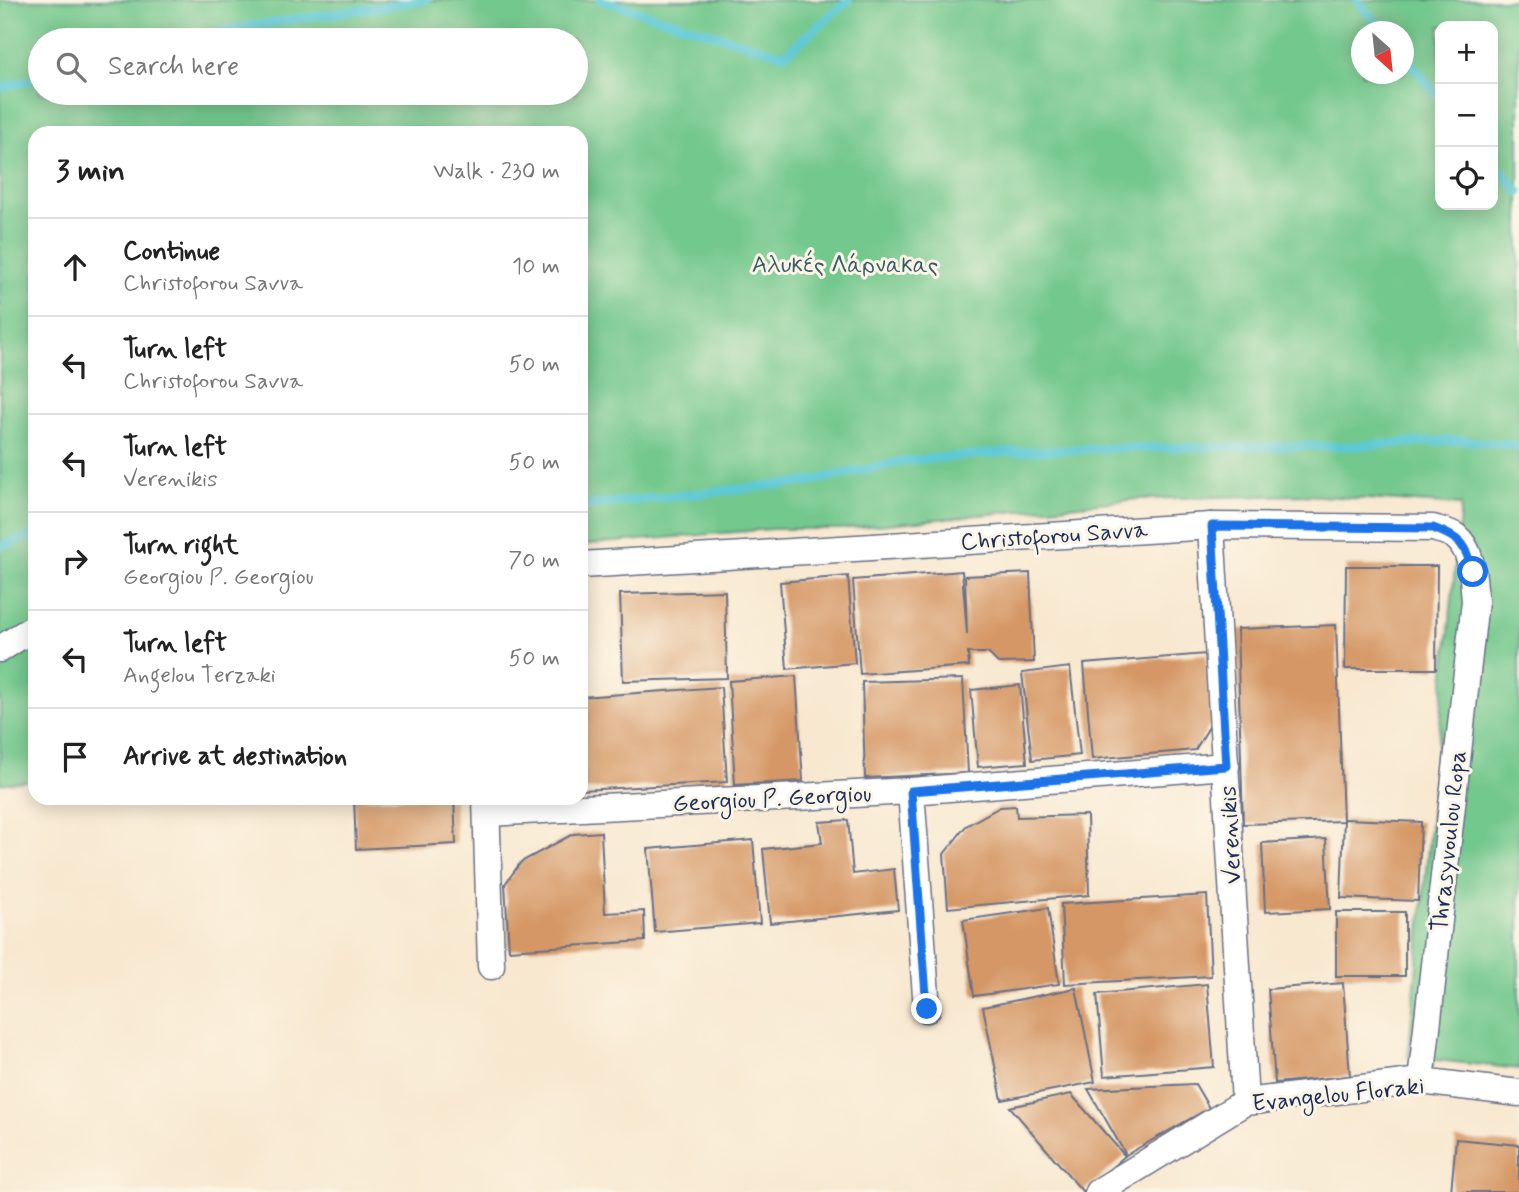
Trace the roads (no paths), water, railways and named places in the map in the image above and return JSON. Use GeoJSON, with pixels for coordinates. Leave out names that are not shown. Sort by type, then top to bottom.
{"type":"FeatureCollection","features":[{"type":"Feature","properties":{"kind":"street","name":"Christoforou Savva"},"geometry":{"type":"LineString","coordinates":[[588,565],[1212,526],[1433,528],[1454,536],[1468,553],[1473,572],[1475,601]]}},
{"type":"Feature","properties":{"kind":"street","name":"Verenikis"},"geometry":{"type":"LineString","coordinates":[[1212,526],[1245,1102]]}},
{"type":"Feature","properties":{"kind":"street","name":"Thrasyvoulou Ropa"},"geometry":{"type":"LineString","coordinates":[[1421,1081],[1475,601]]}},
{"type":"Feature","properties":{"kind":"street"},"geometry":{"type":"LineString","coordinates":[[0,649],[28,631]]}},
{"type":"Feature","properties":{"kind":"street","name":"Georgiou P. Georgiou"},"geometry":{"type":"LineString","coordinates":[[588,802],[911,791],[1226,766]]}},
{"type":"Feature","properties":{"kind":"street"},"geometry":{"type":"LineString","coordinates":[[911,791],[927,1009]]}},
{"type":"Feature","properties":{"kind":"street"},"geometry":{"type":"LineString","coordinates":[[486,805],[491,966]]}},
{"type":"Feature","properties":{"kind":"street","name":"Evangelou Floraki"},"geometry":{"type":"LineString","coordinates":[[1098,1192],[1245,1102],[1421,1081],[1519,1093]]}},
{"type":"Feature","properties":{"kind":"waterway"},"geometry":{"type":"LineString","coordinates":[[237,28],[426,0]]}},
{"type":"Feature","properties":{"kind":"waterway"},"geometry":{"type":"LineString","coordinates":[[600,0],[784,55],[849,0]]}},
{"type":"Feature","properties":{"kind":"waterway"},"geometry":{"type":"LineString","coordinates":[[1357,0],[1375,21]]}},
{"type":"Feature","properties":{"kind":"waterway"},"geometry":{"type":"LineString","coordinates":[[1414,67],[1435,93]]}},
{"type":"Feature","properties":{"kind":"waterway"},"geometry":{"type":"LineString","coordinates":[[0,88],[28,81]]}},
{"type":"Feature","properties":{"kind":"waterway"},"geometry":{"type":"LineString","coordinates":[[1498,167],[1519,192]]}},
{"type":"Feature","properties":{"kind":"waterway"},"geometry":{"type":"LineString","coordinates":[[588,505],[807,482],[904,461],[1010,452],[1117,448],[1353,446],[1460,440],[1519,446]]}},
{"type":"Feature","properties":{"kind":"waterway"},"geometry":{"type":"LineString","coordinates":[[0,547],[28,537]]}},
{"type":"Feature","properties":{"kind":"park label","name":"Αλυκές Λάρνακας"},"geometry":{"type":"Point","coordinates":[845,264]}}]}
